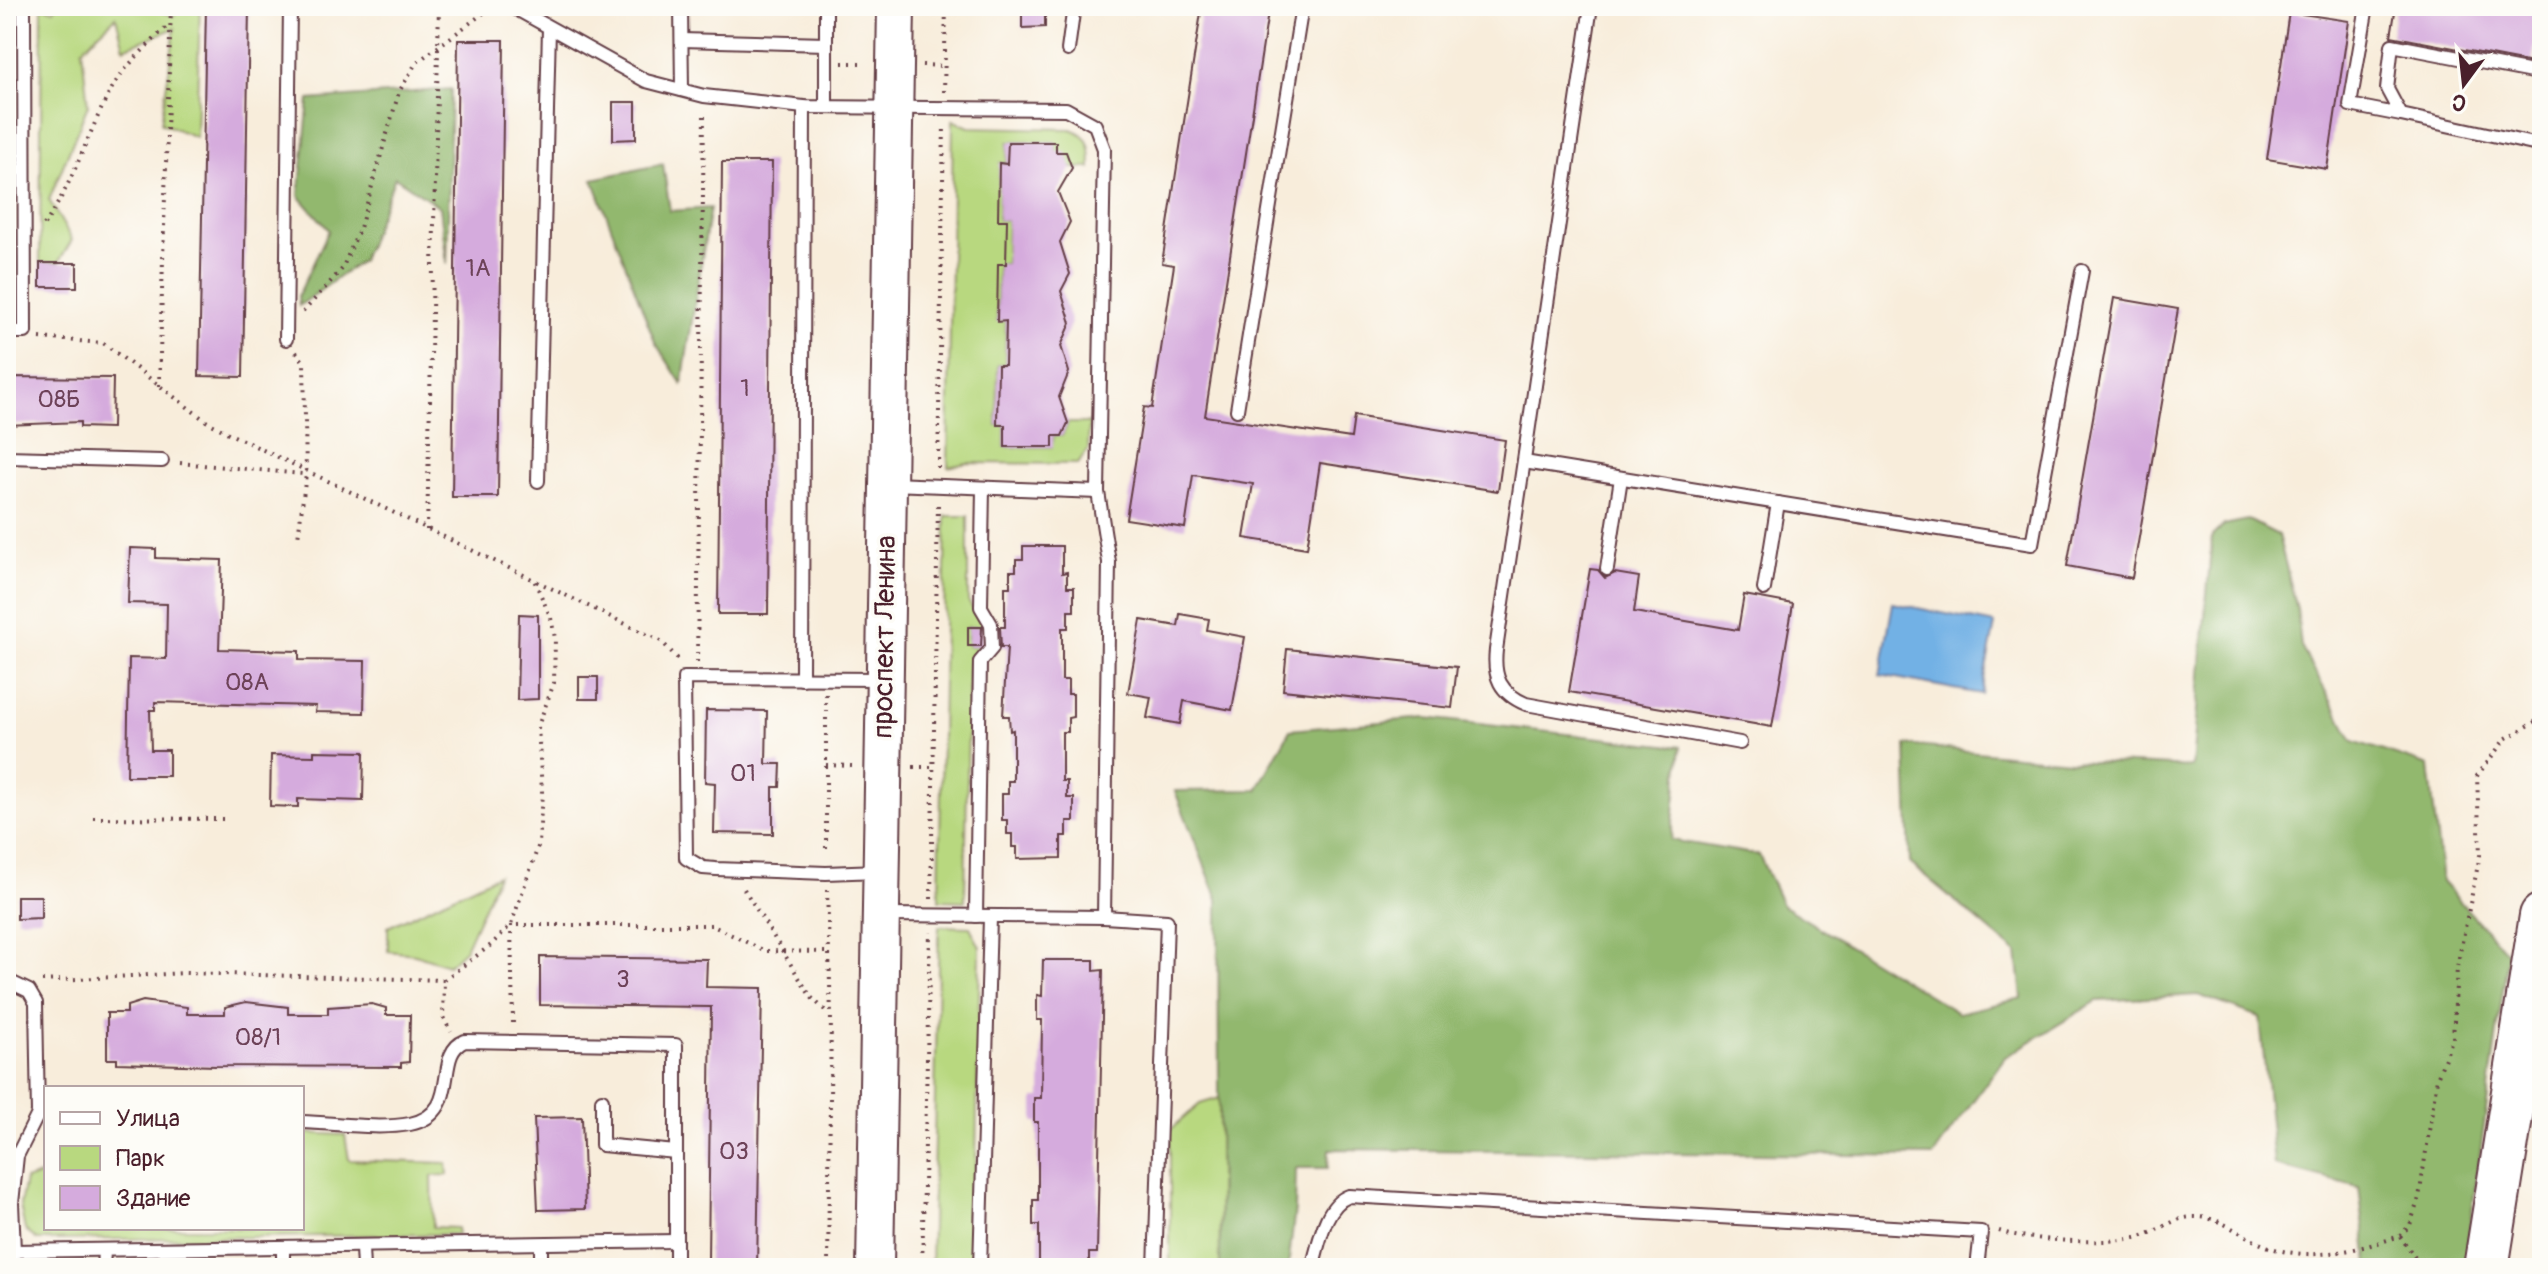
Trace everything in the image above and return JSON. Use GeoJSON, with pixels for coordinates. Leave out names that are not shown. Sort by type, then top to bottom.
{"type":"FeatureCollection","features":[{"type":"Feature","properties":{"kind":"highway"},"geometry":{"type":"LineString","coordinates":[[2486,1268],[2537,985],[2542,916]]}},
{"type":"Feature","properties":{"kind":"main road","name":"проспект Ленина"},"geometry":{"type":"LineString","coordinates":[[875,1268],[896,6]]}},
{"type":"Feature","properties":{"kind":"lane"},"geometry":{"type":"LineString","coordinates":[[6,332],[25,332],[24,6]]}},
{"type":"Feature","properties":{"kind":"lane"},"geometry":{"type":"LineString","coordinates":[[286,339],[290,6]]}},
{"type":"Feature","properties":{"kind":"lane"},"geometry":{"type":"LineString","coordinates":[[511,6],[634,76],[704,96],[804,107],[1066,109],[1086,118],[1101,135],[1104,149],[1098,492],[1109,562],[1104,917]]}},
{"type":"Feature","properties":{"kind":"lane"},"geometry":{"type":"LineString","coordinates":[[681,6],[682,90]]}},
{"type":"Feature","properties":{"kind":"lane"},"geometry":{"type":"LineString","coordinates":[[826,6],[826,107]]}},
{"type":"Feature","properties":{"kind":"lane"},"geometry":{"type":"LineString","coordinates":[[1068,50],[1074,6]]}},
{"type":"Feature","properties":{"kind":"lane"},"geometry":{"type":"LineString","coordinates":[[1237,410],[1302,6]]}},
{"type":"Feature","properties":{"kind":"lane"},"geometry":{"type":"LineString","coordinates":[[1591,6],[1494,667],[1503,689],[1513,699],[1537,707],[1740,743]]}},
{"type":"Feature","properties":{"kind":"lane"},"geometry":{"type":"LineString","coordinates":[[2367,6],[2350,105],[2542,146]]}},
{"type":"Feature","properties":{"kind":"lane"},"geometry":{"type":"LineString","coordinates":[[538,481],[549,28]]}},
{"type":"Feature","properties":{"kind":"lane"},"geometry":{"type":"LineString","coordinates":[[682,40],[826,44]]}},
{"type":"Feature","properties":{"kind":"lane"},"geometry":{"type":"LineString","coordinates":[[2401,115],[2387,89],[2392,45],[2542,74]]}},
{"type":"Feature","properties":{"kind":"lane"},"geometry":{"type":"LineString","coordinates":[[802,679],[804,107]]}},
{"type":"Feature","properties":{"kind":"lane"},"geometry":{"type":"LineString","coordinates":[[1524,462],[2032,544],[2082,271]]}},
{"type":"Feature","properties":{"kind":"lane"},"geometry":{"type":"LineString","coordinates":[[6,457],[162,461]]}},
{"type":"Feature","properties":{"kind":"lane"},"geometry":{"type":"LineString","coordinates":[[1607,569],[1621,478]]}},
{"type":"Feature","properties":{"kind":"lane"},"geometry":{"type":"LineString","coordinates":[[888,484],[1098,492]]}},
{"type":"Feature","properties":{"kind":"lane"},"geometry":{"type":"LineString","coordinates":[[976,916],[980,662],[992,648],[991,624],[981,607],[983,488]]}},
{"type":"Feature","properties":{"kind":"lane"},"geometry":{"type":"LineString","coordinates":[[1764,589],[1778,503]]}},
{"type":"Feature","properties":{"kind":"lane"},"geometry":{"type":"LineString","coordinates":[[881,870],[826,873],[703,868],[686,858],[684,678],[885,679]]}},
{"type":"Feature","properties":{"kind":"lane"},"geometry":{"type":"LineString","coordinates":[[882,915],[1104,917],[1167,921],[1155,1268]]}},
{"type":"Feature","properties":{"kind":"lane"},"geometry":{"type":"LineString","coordinates":[[980,1268],[990,917]]}},
{"type":"Feature","properties":{"kind":"lane"},"geometry":{"type":"LineString","coordinates":[[12,981],[29,991],[36,1003],[42,1114],[17,1156],[12,1203],[14,1268]]}},
{"type":"Feature","properties":{"kind":"lane"},"geometry":{"type":"LineString","coordinates":[[304,1122],[394,1124],[421,1120],[440,1106],[457,1044],[676,1045],[676,1268]]}},
{"type":"Feature","properties":{"kind":"lane"},"geometry":{"type":"LineString","coordinates":[[602,1100],[602,1145],[676,1152]]}},
{"type":"Feature","properties":{"kind":"lane"},"geometry":{"type":"LineString","coordinates":[[1312,1268],[1328,1218],[1338,1203],[1349,1196],[1981,1232],[1977,1268]]}},
{"type":"Feature","properties":{"kind":"lane"},"geometry":{"type":"LineString","coordinates":[[14,1251],[676,1241]]}},
{"type":"Feature","properties":{"kind":"lane"},"geometry":{"type":"LineString","coordinates":[[541,1245],[541,1268]]}},
{"type":"Feature","properties":{"kind":"lane"},"geometry":{"type":"LineString","coordinates":[[362,1248],[363,1268]]}},
{"type":"Feature","properties":{"kind":"lane"},"geometry":{"type":"LineString","coordinates":[[283,1249],[283,1268]]}},
{"type":"Feature","properties":{"kind":"lane"},"geometry":{"type":"LineString","coordinates":[[103,1268],[104,1251]]}},
{"type":"Feature","properties":{"kind":"path"},"geometry":{"type":"LineString","coordinates":[[159,386],[171,6]]}},
{"type":"Feature","properties":{"kind":"path"},"geometry":{"type":"LineString","coordinates":[[427,530],[439,6]]}},
{"type":"Feature","properties":{"kind":"path"},"geometry":{"type":"LineString","coordinates":[[298,538],[306,474],[304,362],[286,339],[303,312],[342,269],[360,228],[399,92],[416,63],[493,6]]}},
{"type":"Feature","properties":{"kind":"path"},"geometry":{"type":"LineString","coordinates":[[922,1268],[946,6]]}},
{"type":"Feature","properties":{"kind":"path"},"geometry":{"type":"LineString","coordinates":[[25,241],[43,226],[61,201],[76,160],[112,89],[129,63],[170,22]]}},
{"type":"Feature","properties":{"kind":"path"},"geometry":{"type":"LineString","coordinates":[[697,679],[704,96]]}},
{"type":"Feature","properties":{"kind":"path"},"geometry":{"type":"LineString","coordinates":[[25,332],[42,339],[103,343],[206,421],[306,474],[661,641],[697,679]]}},
{"type":"Feature","properties":{"kind":"path"},"geometry":{"type":"LineString","coordinates":[[162,461],[306,474]]}},
{"type":"Feature","properties":{"kind":"path"},"geometry":{"type":"LineString","coordinates":[[514,1042],[511,925],[539,844],[542,791],[538,726],[554,683],[555,638],[551,618],[534,580]]}},
{"type":"Feature","properties":{"kind":"path"},"geometry":{"type":"LineString","coordinates":[[825,678],[826,873],[831,1015],[828,1268]]}},
{"type":"Feature","properties":{"kind":"path"},"geometry":{"type":"LineString","coordinates":[[1981,1232],[1999,1231],[2021,1238],[2108,1241],[2141,1237],[2180,1218],[2197,1217],[2217,1221],[2259,1243],[2317,1255],[2346,1252],[2400,1236],[2410,1225],[2419,1198],[2437,1078],[2453,1038],[2457,967],[2480,855],[2477,776],[2505,739],[2542,718]]}},
{"type":"Feature","properties":{"kind":"path"},"geometry":{"type":"LineString","coordinates":[[93,818],[224,819]]}},
{"type":"Feature","properties":{"kind":"path"},"geometry":{"type":"LineString","coordinates":[[732,869],[787,952],[811,997],[831,1015]]}},
{"type":"Feature","properties":{"kind":"path"},"geometry":{"type":"LineString","coordinates":[[12,981],[185,973],[444,980],[491,945],[511,925],[711,925],[765,951],[829,952]]}},
{"type":"Feature","properties":{"kind":"path"},"geometry":{"type":"LineString","coordinates":[[444,980],[443,1017],[457,1044]]}},
{"type":"Feature","properties":{"kind":"path"},"geometry":{"type":"LineString","coordinates":[[2400,1236],[2416,1259],[2417,1268]]}},
{"type":"Feature","properties":{"kind":"green space"},"geometry":{"type":"Polygon","coordinates":[[[42,6],[54,10],[56,6],[147,6],[174,16],[178,6],[200,6],[196,137],[161,123],[175,28],[124,48],[116,17],[82,49],[88,105],[49,200],[72,240],[58,263],[40,263],[42,6]]]}},
{"type":"Feature","properties":{"kind":"green space"},"geometry":{"type":"Polygon","coordinates":[[[451,89],[447,264],[440,207],[395,177],[362,260],[299,306],[298,296],[329,230],[299,196],[309,100],[451,89]]]}},
{"type":"Feature","properties":{"kind":"green space"},"geometry":{"type":"Polygon","coordinates":[[[953,120],[969,127],[1071,129],[1083,135],[1088,144],[1091,168],[1072,168],[1056,152],[1055,142],[1008,142],[1007,164],[1000,163],[998,220],[1007,220],[1006,264],[998,264],[997,321],[1006,321],[1005,365],[998,365],[997,425],[1005,425],[1005,447],[1052,447],[1053,436],[1062,436],[1068,423],[1089,423],[1088,450],[1078,464],[967,463],[948,467],[953,120]]]}},
{"type":"Feature","properties":{"kind":"green space"},"geometry":{"type":"Polygon","coordinates":[[[663,164],[670,211],[710,208],[682,384],[655,342],[593,179],[663,164]]]}},
{"type":"Feature","properties":{"kind":"green space"},"geometry":{"type":"Polygon","coordinates":[[[946,516],[968,516],[968,601],[984,627],[968,627],[968,646],[984,646],[969,662],[965,901],[939,900],[946,516]]]}},
{"type":"Feature","properties":{"kind":"green space"},"geometry":{"type":"Polygon","coordinates":[[[2248,520],[2278,535],[2297,609],[2301,647],[2353,741],[2429,766],[2442,882],[2508,954],[2464,1268],[2375,1268],[2368,1263],[2359,1187],[2274,1165],[2260,1017],[2198,995],[2097,1001],[2005,1057],[1933,1156],[1329,1149],[1328,1168],[1296,1168],[1288,1268],[1220,1268],[1218,899],[1175,791],[1257,790],[1290,730],[1426,718],[1681,747],[1671,840],[1759,855],[1782,905],[1958,1013],[2022,998],[2017,953],[1910,863],[1906,745],[2070,761],[2192,767],[2212,536],[2224,525],[2248,520]]]}},
{"type":"Feature","properties":{"kind":"green space"},"geometry":{"type":"Polygon","coordinates":[[[498,875],[465,949],[448,965],[415,954],[388,951],[388,927],[498,875]]]}},
{"type":"Feature","properties":{"kind":"green space"},"geometry":{"type":"Polygon","coordinates":[[[939,926],[970,927],[980,947],[974,1268],[931,1268],[939,926]]]}},
{"type":"Feature","properties":{"kind":"green space"},"geometry":{"type":"Polygon","coordinates":[[[1219,1098],[1220,1268],[1170,1268],[1170,1130],[1200,1104],[1219,1098]]]}},
{"type":"Feature","properties":{"kind":"green space"},"geometry":{"type":"Polygon","coordinates":[[[304,1133],[345,1135],[349,1160],[447,1163],[448,1175],[432,1176],[433,1227],[457,1228],[458,1234],[37,1240],[25,1230],[20,1205],[25,1180],[44,1174],[44,1230],[304,1230],[304,1133]]]}},
{"type":"Feature","properties":{"kind":"water"},"geometry":{"type":"Polygon","coordinates":[[[1893,603],[1995,624],[1981,694],[1880,675],[1893,603]]]}},
{"type":"Feature","properties":{"kind":"building"},"geometry":{"type":"Polygon","coordinates":[[[206,6],[249,6],[243,377],[199,376],[206,6]]]}},
{"type":"Feature","properties":{"kind":"building"},"geometry":{"type":"Polygon","coordinates":[[[1022,6],[1045,6],[1045,27],[1022,28],[1022,6]]]}},
{"type":"Feature","properties":{"kind":"building"},"geometry":{"type":"Polygon","coordinates":[[[1202,6],[1269,6],[1205,416],[1351,438],[1354,416],[1505,440],[1498,491],[1320,463],[1307,548],[1244,538],[1253,484],[1193,475],[1185,528],[1126,519],[1144,407],[1152,408],[1174,265],[1162,263],[1202,6]]]}},
{"type":"Feature","properties":{"kind":"building"},"geometry":{"type":"Polygon","coordinates":[[[2396,6],[2542,6],[2532,63],[2391,36],[2396,6]]]}},
{"type":"Feature","properties":{"kind":"building"},"geometry":{"type":"Polygon","coordinates":[[[2289,12],[2349,21],[2327,169],[2267,159],[2289,12]]]}},
{"type":"Feature","properties":{"kind":"building"},"geometry":{"type":"Polygon","coordinates":[[[458,40],[504,40],[498,497],[452,497],[458,40]]]}},
{"type":"Feature","properties":{"kind":"building"},"geometry":{"type":"Polygon","coordinates":[[[613,102],[636,102],[636,139],[613,140],[613,102]]]}},
{"type":"Feature","properties":{"kind":"building"},"geometry":{"type":"Polygon","coordinates":[[[1008,142],[1056,142],[1056,152],[1066,152],[1072,168],[1058,192],[1070,222],[1060,242],[1070,274],[1061,291],[1071,323],[1061,346],[1069,372],[1059,397],[1068,423],[1062,436],[1053,436],[1053,447],[1005,447],[1005,425],[997,425],[998,365],[1005,365],[1006,321],[997,322],[998,264],[1006,264],[1007,220],[998,220],[999,163],[1007,164],[1008,142]]]}},
{"type":"Feature","properties":{"kind":"building"},"geometry":{"type":"Polygon","coordinates":[[[722,162],[772,162],[768,614],[718,614],[722,162]]]}},
{"type":"Feature","properties":{"kind":"building"},"geometry":{"type":"Polygon","coordinates":[[[40,263],[77,263],[77,287],[40,287],[40,263]]]}},
{"type":"Feature","properties":{"kind":"building"},"geometry":{"type":"Polygon","coordinates":[[[2114,298],[2178,309],[2132,578],[2067,566],[2114,298]]]}},
{"type":"Feature","properties":{"kind":"building"},"geometry":{"type":"Polygon","coordinates":[[[6,377],[113,378],[112,428],[80,427],[80,422],[6,425],[6,377]]]}},
{"type":"Feature","properties":{"kind":"building"},"geometry":{"type":"Polygon","coordinates":[[[1023,546],[1062,546],[1062,573],[1067,572],[1067,587],[1074,587],[1074,611],[1068,611],[1068,628],[1062,628],[1062,680],[1068,680],[1068,694],[1073,694],[1073,717],[1068,718],[1068,732],[1062,732],[1062,781],[1067,781],[1067,798],[1074,798],[1074,821],[1067,821],[1067,836],[1061,836],[1061,858],[1017,859],[1017,847],[1012,847],[1012,834],[1007,834],[1007,820],[1002,820],[1002,794],[1008,794],[1008,781],[1013,781],[1013,730],[1010,731],[1009,716],[1003,716],[1007,647],[1001,647],[1000,627],[1005,627],[1005,587],[1010,587],[1010,571],[1016,571],[1016,559],[1023,559],[1023,546]]]}},
{"type":"Feature","properties":{"kind":"building"},"geometry":{"type":"Polygon","coordinates":[[[130,548],[156,549],[156,558],[222,560],[219,649],[299,651],[299,660],[365,661],[364,713],[315,712],[316,706],[155,702],[155,710],[150,710],[151,750],[169,750],[169,776],[127,776],[129,658],[166,659],[167,604],[128,603],[130,548]]]}},
{"type":"Feature","properties":{"kind":"building"},"geometry":{"type":"Polygon","coordinates":[[[1590,569],[1598,570],[1605,578],[1615,573],[1639,577],[1634,612],[1738,630],[1744,595],[1793,604],[1772,727],[1569,692],[1590,569]]]}},
{"type":"Feature","properties":{"kind":"building"},"geometry":{"type":"Polygon","coordinates":[[[519,614],[538,615],[538,699],[517,700],[519,614]]]}},
{"type":"Feature","properties":{"kind":"building"},"geometry":{"type":"Polygon","coordinates":[[[1180,614],[1209,619],[1207,630],[1245,637],[1232,710],[1184,701],[1180,724],[1147,718],[1151,697],[1128,693],[1141,620],[1178,626],[1180,614]]]}},
{"type":"Feature","properties":{"kind":"building"},"geometry":{"type":"Polygon","coordinates":[[[968,627],[982,627],[981,646],[968,646],[968,627]]]}},
{"type":"Feature","properties":{"kind":"building"},"geometry":{"type":"Polygon","coordinates":[[[1287,649],[1457,667],[1452,708],[1283,690],[1287,649]]]}},
{"type":"Feature","properties":{"kind":"building"},"geometry":{"type":"Polygon","coordinates":[[[579,677],[598,677],[598,699],[579,699],[579,677]]]}},
{"type":"Feature","properties":{"kind":"building"},"geometry":{"type":"Polygon","coordinates":[[[706,710],[767,711],[766,764],[781,764],[780,787],[773,787],[773,834],[714,833],[715,783],[705,782],[706,710]]]}},
{"type":"Feature","properties":{"kind":"building"},"geometry":{"type":"Polygon","coordinates":[[[314,751],[364,752],[363,801],[298,799],[298,807],[270,806],[271,755],[314,756],[314,751]]]}},
{"type":"Feature","properties":{"kind":"building"},"geometry":{"type":"Polygon","coordinates":[[[17,896],[41,896],[41,918],[17,919],[17,896]]]}},
{"type":"Feature","properties":{"kind":"building"},"geometry":{"type":"Polygon","coordinates":[[[540,957],[707,959],[706,987],[762,988],[757,1268],[714,1268],[714,1262],[708,1262],[711,1007],[540,1005],[540,957]]]}},
{"type":"Feature","properties":{"kind":"building"},"geometry":{"type":"Polygon","coordinates":[[[1043,960],[1094,960],[1094,971],[1103,970],[1097,1253],[1089,1253],[1089,1264],[1039,1264],[1039,1225],[1033,1225],[1033,1200],[1038,1200],[1038,1122],[1034,1122],[1034,1098],[1041,1098],[1042,1020],[1037,1020],[1037,995],[1042,996],[1043,960]]]}},
{"type":"Feature","properties":{"kind":"building"},"geometry":{"type":"Polygon","coordinates":[[[143,1001],[187,1007],[187,1014],[225,1014],[225,1007],[246,1002],[288,1007],[288,1014],[328,1014],[328,1007],[372,1004],[386,1008],[386,1015],[410,1015],[409,1062],[401,1063],[401,1067],[216,1066],[117,1063],[117,1059],[107,1059],[107,1013],[127,1013],[127,1006],[143,1001]]]}},
{"type":"Feature","properties":{"kind":"building"},"geometry":{"type":"Polygon","coordinates":[[[582,1117],[585,1209],[538,1210],[534,1118],[582,1117]]]}}]}
